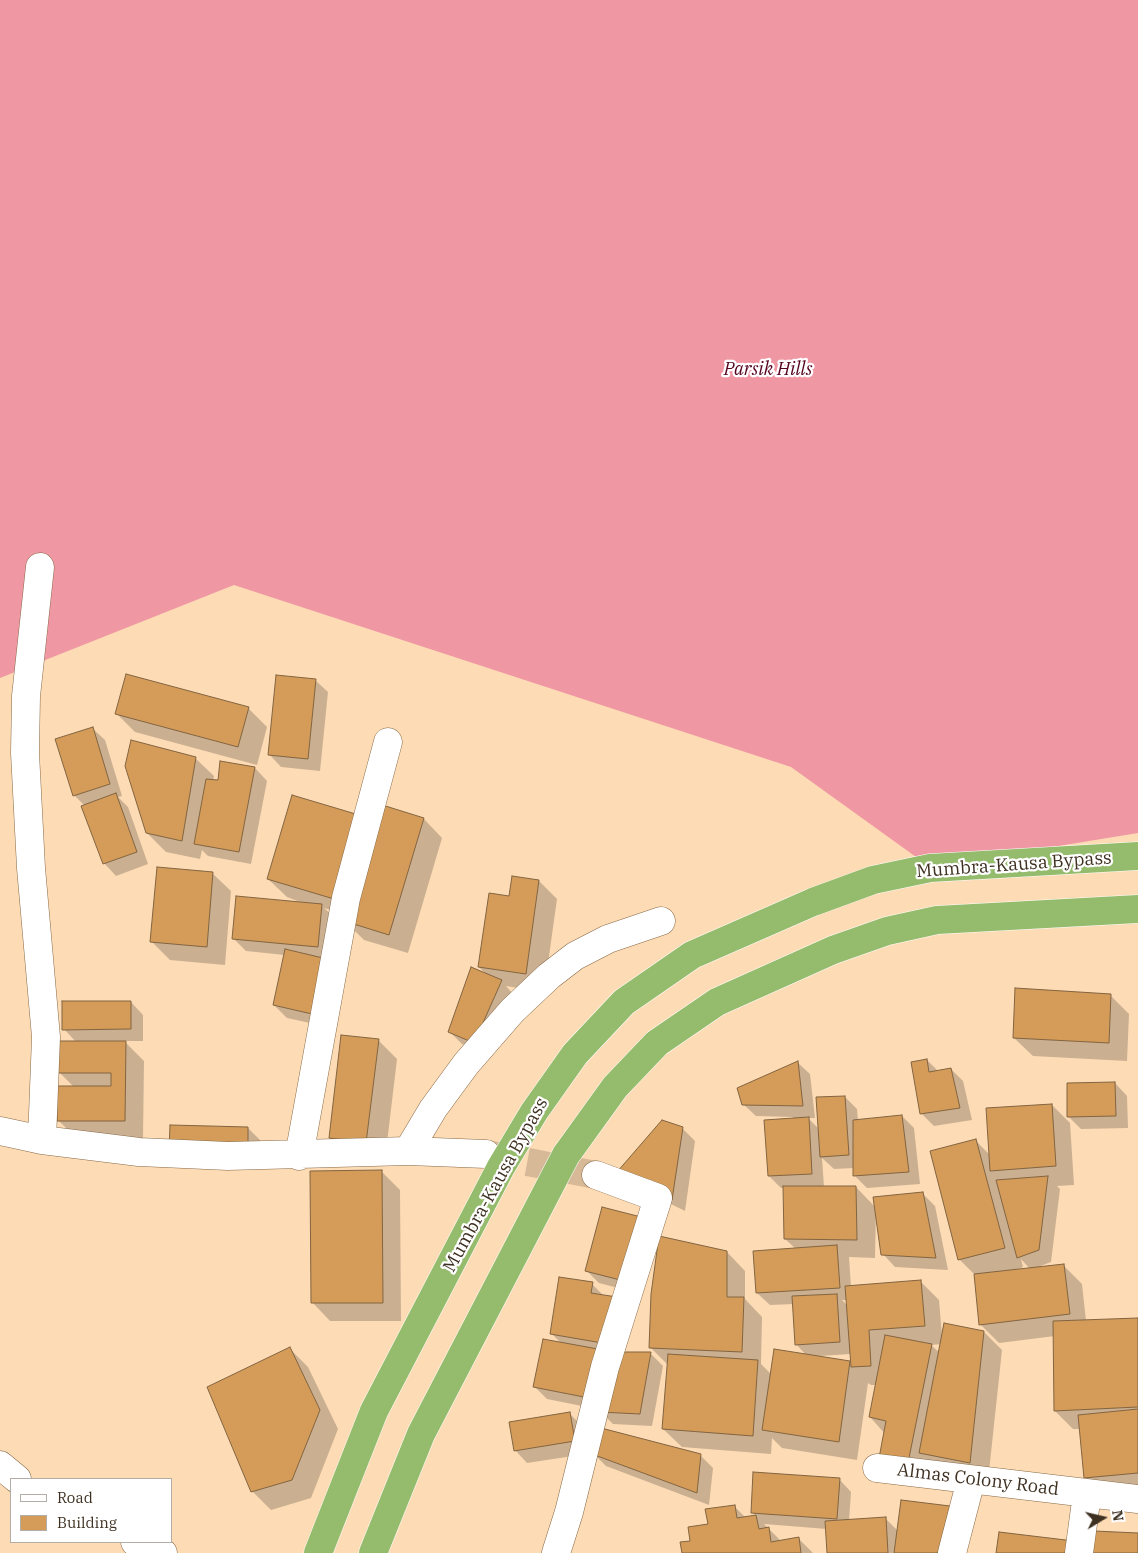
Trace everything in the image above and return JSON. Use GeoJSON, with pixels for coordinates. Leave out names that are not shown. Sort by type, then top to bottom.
{"type":"FeatureCollection","features":[{"type":"Feature","properties":{"kind":"highway","name":"Mumbra-Kausa Bypass"},"geometry":{"type":"LineString","coordinates":[[318,1553],[374,1412],[501,1167],[534,1112],[575,1054],[624,1002],[692,956],[813,902],[873,880],[930,868],[1138,856]]}},
{"type":"Feature","properties":{"kind":"highway"},"geometry":{"type":"LineString","coordinates":[[373,1553],[421,1434],[566,1155],[615,1087],[658,1043],[717,1002],[833,950],[887,931],[937,920],[1138,909]]}},
{"type":"Feature","properties":{"kind":"street"},"geometry":{"type":"LineString","coordinates":[[40,567],[26,696],[25,753],[31,868],[46,1037],[42,1140]]}},
{"type":"Feature","properties":{"kind":"street"},"geometry":{"type":"LineString","coordinates":[[299,1156],[346,898],[388,742]]}},
{"type":"Feature","properties":{"kind":"street"},"geometry":{"type":"LineString","coordinates":[[408,1152],[433,1109],[466,1064],[512,1011],[549,976],[575,956],[608,939],[661,921]]}},
{"type":"Feature","properties":{"kind":"street"},"geometry":{"type":"LineString","coordinates":[[0,1131],[42,1140],[128,1151],[228,1156],[299,1156],[408,1152],[486,1154]]}},
{"type":"Feature","properties":{"kind":"street"},"geometry":{"type":"LineString","coordinates":[[556,1553],[569,1512],[605,1367],[658,1198],[596,1175]]}},
{"type":"Feature","properties":{"kind":"street"},"geometry":{"type":"LineString","coordinates":[[0,1465],[16,1478]]}},
{"type":"Feature","properties":{"kind":"street","name":"Almas Colony Road"},"geometry":{"type":"LineString","coordinates":[[877,1468],[1138,1499]]}},
{"type":"Feature","properties":{"kind":"street"},"geometry":{"type":"LineString","coordinates":[[952,1553],[971,1480]]}},
{"type":"Feature","properties":{"kind":"street"},"geometry":{"type":"LineString","coordinates":[[1079,1553],[1088,1494]]}},
{"type":"Feature","properties":{"kind":"street"},"geometry":{"type":"LineString","coordinates":[[138,1543],[163,1553]]}},
{"type":"Feature","properties":{"kind":"green space","name":"Parsik Hills"},"geometry":{"type":"Polygon","coordinates":[[[0,0],[1138,0],[1138,833],[930,867],[791,767],[234,585],[0,678],[0,0]]]}},
{"type":"Feature","properties":{"kind":"building"},"geometry":{"type":"Polygon","coordinates":[[[126,674],[249,707],[238,747],[115,714],[126,674]]]}},
{"type":"Feature","properties":{"kind":"building"},"geometry":{"type":"Polygon","coordinates":[[[276,675],[316,679],[308,759],[268,755],[276,675]]]}},
{"type":"Feature","properties":{"kind":"building"},"geometry":{"type":"Polygon","coordinates":[[[93,727],[110,784],[73,796],[55,739],[93,727]]]}},
{"type":"Feature","properties":{"kind":"building"},"geometry":{"type":"Polygon","coordinates":[[[131,740],[196,757],[182,841],[146,833],[125,766],[131,740]]]}},
{"type":"Feature","properties":{"kind":"building"},"geometry":{"type":"Polygon","coordinates":[[[220,761],[255,767],[239,852],[194,844],[206,779],[218,780],[220,761]]]}},
{"type":"Feature","properties":{"kind":"building"},"geometry":{"type":"Polygon","coordinates":[[[116,793],[137,852],[103,864],[81,806],[116,793]]]}},
{"type":"Feature","properties":{"kind":"building"},"geometry":{"type":"Polygon","coordinates":[[[292,795],[359,815],[334,899],[267,879],[292,795]]]}},
{"type":"Feature","properties":{"kind":"building"},"geometry":{"type":"Polygon","coordinates":[[[379,804],[424,818],[389,935],[344,921],[379,804]]]}},
{"type":"Feature","properties":{"kind":"building"},"geometry":{"type":"Polygon","coordinates":[[[157,867],[213,872],[207,947],[150,942],[157,867]]]}},
{"type":"Feature","properties":{"kind":"building"},"geometry":{"type":"Polygon","coordinates":[[[512,876],[539,880],[526,974],[478,967],[489,893],[509,896],[512,876]]]}},
{"type":"Feature","properties":{"kind":"building"},"geometry":{"type":"Polygon","coordinates":[[[236,896],[322,904],[318,947],[232,939],[236,896]]]}},
{"type":"Feature","properties":{"kind":"building"},"geometry":{"type":"Polygon","coordinates":[[[285,949],[323,958],[312,1014],[273,1005],[285,949]]]}},
{"type":"Feature","properties":{"kind":"building"},"geometry":{"type":"Polygon","coordinates":[[[471,967],[502,980],[474,1043],[448,1032],[471,967]]]}},
{"type":"Feature","properties":{"kind":"building"},"geometry":{"type":"Polygon","coordinates":[[[1015,988],[1111,994],[1109,1043],[1013,1038],[1015,988]]]}},
{"type":"Feature","properties":{"kind":"building"},"geometry":{"type":"Polygon","coordinates":[[[62,1001],[131,1001],[131,1029],[62,1030],[62,1001]]]}},
{"type":"Feature","properties":{"kind":"building"},"geometry":{"type":"Polygon","coordinates":[[[341,1035],[379,1039],[366,1143],[329,1138],[341,1035]]]}},
{"type":"Feature","properties":{"kind":"building"},"geometry":{"type":"Polygon","coordinates":[[[58,1041],[126,1041],[125,1121],[57,1121],[57,1086],[111,1086],[111,1073],[57,1073],[58,1041]]]}},
{"type":"Feature","properties":{"kind":"building"},"geometry":{"type":"Polygon","coordinates":[[[927,1059],[929,1072],[951,1068],[960,1108],[920,1114],[911,1062],[927,1059]]]}},
{"type":"Feature","properties":{"kind":"building"},"geometry":{"type":"Polygon","coordinates":[[[798,1061],[803,1106],[742,1105],[737,1088],[798,1061]]]}},
{"type":"Feature","properties":{"kind":"building"},"geometry":{"type":"Polygon","coordinates":[[[1115,1082],[1116,1116],[1067,1117],[1067,1083],[1115,1082]]]}},
{"type":"Feature","properties":{"kind":"building"},"geometry":{"type":"Polygon","coordinates":[[[845,1096],[849,1155],[820,1157],[816,1097],[845,1096]]]}},
{"type":"Feature","properties":{"kind":"building"},"geometry":{"type":"Polygon","coordinates":[[[1052,1104],[1056,1166],[990,1171],[986,1108],[1052,1104]]]}},
{"type":"Feature","properties":{"kind":"building"},"geometry":{"type":"Polygon","coordinates":[[[902,1115],[909,1172],[853,1176],[853,1120],[902,1115]]]}},
{"type":"Feature","properties":{"kind":"building"},"geometry":{"type":"Polygon","coordinates":[[[809,1117],[812,1174],[768,1176],[764,1120],[809,1117]]]}},
{"type":"Feature","properties":{"kind":"building"},"geometry":{"type":"Polygon","coordinates":[[[662,1120],[683,1127],[672,1200],[617,1172],[662,1120]]]}},
{"type":"Feature","properties":{"kind":"building"},"geometry":{"type":"Polygon","coordinates":[[[170,1125],[248,1127],[248,1154],[169,1152],[170,1125]]]}},
{"type":"Feature","properties":{"kind":"building"},"geometry":{"type":"Polygon","coordinates":[[[976,1139],[1005,1248],[958,1260],[930,1151],[976,1139]]]}},
{"type":"Feature","properties":{"kind":"building"},"geometry":{"type":"Polygon","coordinates":[[[382,1170],[383,1303],[311,1303],[310,1171],[382,1170]]]}},
{"type":"Feature","properties":{"kind":"building"},"geometry":{"type":"Polygon","coordinates":[[[1048,1176],[1039,1250],[1017,1258],[996,1180],[1048,1176]]]}},
{"type":"Feature","properties":{"kind":"building"},"geometry":{"type":"Polygon","coordinates":[[[783,1186],[856,1186],[857,1240],[784,1239],[783,1186]]]}},
{"type":"Feature","properties":{"kind":"building"},"geometry":{"type":"Polygon","coordinates":[[[923,1192],[936,1258],[881,1255],[873,1197],[923,1192]]]}},
{"type":"Feature","properties":{"kind":"building"},"geometry":{"type":"Polygon","coordinates":[[[602,1207],[645,1218],[628,1282],[585,1271],[602,1207]]]}},
{"type":"Feature","properties":{"kind":"building"},"geometry":{"type":"Polygon","coordinates":[[[659,1236],[727,1251],[727,1297],[744,1297],[742,1352],[649,1348],[651,1294],[659,1236]]]}},
{"type":"Feature","properties":{"kind":"building"},"geometry":{"type":"Polygon","coordinates":[[[837,1245],[840,1288],[756,1293],[753,1251],[837,1245]]]}},
{"type":"Feature","properties":{"kind":"building"},"geometry":{"type":"Polygon","coordinates":[[[1064,1264],[1070,1314],[979,1325],[974,1274],[1064,1264]]]}},
{"type":"Feature","properties":{"kind":"building"},"geometry":{"type":"Polygon","coordinates":[[[559,1277],[593,1282],[591,1293],[617,1297],[608,1344],[550,1334],[559,1277]]]}},
{"type":"Feature","properties":{"kind":"building"},"geometry":{"type":"Polygon","coordinates":[[[921,1280],[925,1326],[869,1330],[871,1366],[851,1367],[845,1286],[921,1280]]]}},
{"type":"Feature","properties":{"kind":"building"},"geometry":{"type":"Polygon","coordinates":[[[837,1294],[840,1342],[795,1345],[792,1296],[837,1294]]]}},
{"type":"Feature","properties":{"kind":"building"},"geometry":{"type":"Polygon","coordinates":[[[1138,1318],[1138,1407],[1054,1411],[1053,1321],[1138,1318]]]}},
{"type":"Feature","properties":{"kind":"building"},"geometry":{"type":"Polygon","coordinates":[[[944,1323],[984,1331],[970,1463],[919,1453],[944,1323]]]}},
{"type":"Feature","properties":{"kind":"building"},"geometry":{"type":"Polygon","coordinates":[[[885,1335],[932,1344],[908,1463],[879,1458],[886,1421],[869,1417],[885,1335]]]}},
{"type":"Feature","properties":{"kind":"building"},"geometry":{"type":"Polygon","coordinates":[[[543,1339],[598,1349],[589,1398],[533,1387],[543,1339]]]}},
{"type":"Feature","properties":{"kind":"building"},"geometry":{"type":"Polygon","coordinates":[[[290,1347],[320,1410],[292,1480],[251,1492],[207,1387],[290,1347]]]}},
{"type":"Feature","properties":{"kind":"building"},"geometry":{"type":"Polygon","coordinates":[[[774,1349],[850,1361],[839,1442],[762,1430],[774,1349]]]}},
{"type":"Feature","properties":{"kind":"building"},"geometry":{"type":"Polygon","coordinates":[[[624,1352],[651,1352],[640,1414],[599,1412],[624,1352]]]}},
{"type":"Feature","properties":{"kind":"building"},"geometry":{"type":"Polygon","coordinates":[[[668,1354],[758,1360],[753,1436],[662,1429],[668,1354]]]}},
{"type":"Feature","properties":{"kind":"building"},"geometry":{"type":"Polygon","coordinates":[[[1138,1409],[1138,1473],[1084,1478],[1078,1415],[1138,1409]]]}},
{"type":"Feature","properties":{"kind":"building"},"geometry":{"type":"Polygon","coordinates":[[[570,1412],[575,1441],[514,1451],[509,1422],[570,1412]]]}},
{"type":"Feature","properties":{"kind":"building"},"geometry":{"type":"Polygon","coordinates":[[[601,1428],[701,1454],[697,1493],[592,1454],[601,1428]]]}},
{"type":"Feature","properties":{"kind":"building"},"geometry":{"type":"Polygon","coordinates":[[[753,1472],[840,1478],[837,1519],[751,1513],[753,1472]]]}},
{"type":"Feature","properties":{"kind":"building"},"geometry":{"type":"Polygon","coordinates":[[[901,1500],[950,1506],[938,1553],[894,1553],[901,1500]]]}},
{"type":"Feature","properties":{"kind":"building"},"geometry":{"type":"Polygon","coordinates":[[[735,1505],[737,1518],[756,1515],[759,1529],[769,1527],[771,1542],[799,1537],[801,1553],[682,1553],[680,1542],[690,1541],[688,1527],[708,1524],[705,1509],[735,1505]]]}},
{"type":"Feature","properties":{"kind":"building"},"geometry":{"type":"Polygon","coordinates":[[[886,1517],[888,1553],[827,1553],[825,1521],[886,1517]]]}},
{"type":"Feature","properties":{"kind":"building"},"geometry":{"type":"Polygon","coordinates":[[[1094,1531],[1138,1533],[1138,1553],[1093,1553],[1094,1531]]]}},
{"type":"Feature","properties":{"kind":"building"},"geometry":{"type":"Polygon","coordinates":[[[999,1532],[1074,1541],[1073,1553],[996,1553],[999,1532]]]}},
{"type":"Feature","properties":{"kind":"tunnel"},"geometry":{"type":"LineString","coordinates":[[486,1154],[596,1175]]}}]}
